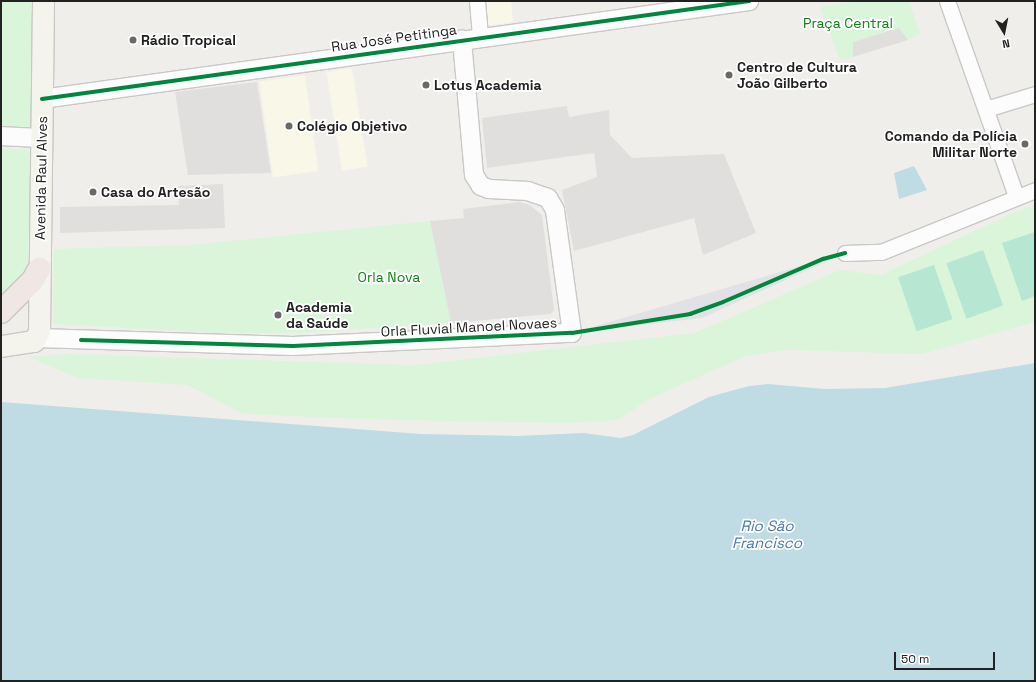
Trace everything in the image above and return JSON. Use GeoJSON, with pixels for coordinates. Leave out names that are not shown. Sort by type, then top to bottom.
{"type":"FeatureCollection","features":[{"type":"Feature","properties":{"kind":"highway"},"geometry":{"type":"LineString","coordinates":[[1,312],[36,274]]}},
{"type":"Feature","properties":{"kind":"main road","name":"Avenida Raul Alves"},"geometry":{"type":"LineString","coordinates":[[38,334],[36,274],[42,99],[43,1]]}},
{"type":"Feature","properties":{"kind":"main road"},"geometry":{"type":"LineString","coordinates":[[1,346],[27,344],[38,334]]}},
{"type":"Feature","properties":{"kind":"street"},"geometry":{"type":"LineString","coordinates":[[477,1],[480,37]]}},
{"type":"Feature","properties":{"kind":"street","name":"Rua José Petitinga"},"geometry":{"type":"LineString","coordinates":[[42,99],[480,37],[749,1]]}},
{"type":"Feature","properties":{"kind":"street"},"geometry":{"type":"LineString","coordinates":[[947,1],[1016,196]]}},
{"type":"Feature","properties":{"kind":"street","name":"Orla Fluvial Manoel Novaes"},"geometry":{"type":"LineString","coordinates":[[38,334],[292,346],[572,333],[555,210],[548,198],[528,191],[489,189],[481,186],[474,175],[462,40]]}},
{"type":"Feature","properties":{"kind":"street"},"geometry":{"type":"LineString","coordinates":[[986,109],[1035,94]]}},
{"type":"Feature","properties":{"kind":"street"},"geometry":{"type":"LineString","coordinates":[[1,136],[41,138]]}},
{"type":"Feature","properties":{"kind":"street"},"geometry":{"type":"LineString","coordinates":[[845,252],[881,252],[1016,196],[1035,190]]}},
{"type":"Feature","properties":{"kind":"shaded area"},"geometry":{"type":"Polygon","coordinates":[[[478,1],[511,1],[513,22],[479,27],[478,1]]]}},
{"type":"Feature","properties":{"kind":"shaded area"},"geometry":{"type":"Polygon","coordinates":[[[899,28],[908,40],[853,57],[853,42],[899,28]]]}},
{"type":"Feature","properties":{"kind":"shaded area"},"geometry":{"type":"Polygon","coordinates":[[[352,68],[368,167],[342,171],[326,72],[352,68]]]}},
{"type":"Feature","properties":{"kind":"shaded area","name":"Colégio Objetivo"},"geometry":{"type":"Polygon","coordinates":[[[305,75],[318,171],[273,177],[259,81],[305,75]]]}},
{"type":"Feature","properties":{"kind":"shaded area"},"geometry":{"type":"Polygon","coordinates":[[[257,82],[271,173],[188,175],[175,92],[257,82]]]}},
{"type":"Feature","properties":{"kind":"shaded area"},"geometry":{"type":"Polygon","coordinates":[[[567,106],[569,117],[609,110],[610,135],[632,158],[724,154],[756,233],[703,255],[694,218],[574,251],[562,190],[597,177],[594,153],[487,168],[482,118],[567,106]]]}},
{"type":"Feature","properties":{"kind":"shaded area"},"geometry":{"type":"Polygon","coordinates":[[[223,184],[225,228],[60,233],[60,207],[179,205],[178,186],[223,184]]]}},
{"type":"Feature","properties":{"kind":"shaded area"},"geometry":{"type":"Polygon","coordinates":[[[519,202],[530,205],[542,215],[554,310],[551,314],[451,323],[430,221],[464,218],[463,209],[519,202]]]}},
{"type":"Feature","properties":{"kind":"shaded area"},"geometry":{"type":"Polygon","coordinates":[[[845,253],[702,318],[572,333],[845,253]]]}},
{"type":"Feature","properties":{"kind":"green space"},"geometry":{"type":"Polygon","coordinates":[[[1,1],[37,1],[35,116],[27,128],[17,133],[1,132],[1,1]]]}},
{"type":"Feature","properties":{"kind":"green space","name":"Praça Central"},"geometry":{"type":"Polygon","coordinates":[[[861,1],[909,1],[920,33],[908,40],[899,28],[854,42],[853,57],[840,60],[820,7],[861,1]]]}},
{"type":"Feature","properties":{"kind":"green space"},"geometry":{"type":"Polygon","coordinates":[[[1,148],[31,150],[28,265],[1,300],[1,148]]]}},
{"type":"Feature","properties":{"kind":"green space"},"geometry":{"type":"Polygon","coordinates":[[[1035,205],[1035,322],[922,354],[785,350],[746,356],[649,399],[618,420],[566,423],[394,420],[243,414],[188,385],[77,378],[29,357],[65,354],[415,365],[695,333],[840,270],[881,275],[1008,215],[1035,205]]]}},
{"type":"Feature","properties":{"kind":"green space","name":"Orla Nova"},"geometry":{"type":"Polygon","coordinates":[[[430,221],[451,323],[297,333],[223,333],[53,324],[54,249],[190,245],[430,221]]]}},
{"type":"Feature","properties":{"kind":"green space"},"geometry":{"type":"Polygon","coordinates":[[[1035,232],[1035,296],[1022,301],[1002,243],[1035,232]]]}},
{"type":"Feature","properties":{"kind":"green space"},"geometry":{"type":"Polygon","coordinates":[[[983,250],[1003,305],[967,319],[946,263],[983,250]]]}},
{"type":"Feature","properties":{"kind":"green space"},"geometry":{"type":"Polygon","coordinates":[[[934,265],[953,319],[917,331],[898,277],[934,265]]]}},
{"type":"Feature","properties":{"kind":"water"},"geometry":{"type":"Polygon","coordinates":[[[914,166],[927,190],[899,199],[894,173],[914,166]]]}},
{"type":"Feature","properties":{"kind":"water","name":"Rio São Francisco"},"geometry":{"type":"Polygon","coordinates":[[[1035,363],[1035,681],[1,681],[1,402],[421,434],[517,436],[583,433],[621,438],[633,435],[709,397],[749,386],[768,384],[825,389],[885,388],[1035,363]]]}},
{"type":"Feature","properties":{"kind":"cycle path"},"geometry":{"type":"LineString","coordinates":[[42,99],[749,1]]}},
{"type":"Feature","properties":{"kind":"cycle path"},"geometry":{"type":"LineString","coordinates":[[81,340],[293,346],[572,333],[690,314],[723,302],[823,259],[845,253]]}},
{"type":"Feature","properties":{"kind":"place","name":"Rádio Tropical"},"geometry":{"type":"Point","coordinates":[133,40]}},
{"type":"Feature","properties":{"kind":"place","name":"Centro de Cultura João Gilberto"},"geometry":{"type":"Point","coordinates":[729,75]}},
{"type":"Feature","properties":{"kind":"place","name":"Lotus Academia"},"geometry":{"type":"Point","coordinates":[426,85]}},
{"type":"Feature","properties":{"kind":"place","name":"Colégio Objetivo"},"geometry":{"type":"Point","coordinates":[289,126]}},
{"type":"Feature","properties":{"kind":"place","name":"Comando da Polícia Militar Norte"},"geometry":{"type":"Point","coordinates":[1025,144]}},
{"type":"Feature","properties":{"kind":"place","name":"Casa do Artesão"},"geometry":{"type":"Point","coordinates":[93,192]}},
{"type":"Feature","properties":{"kind":"place","name":"Academia da Saúde"},"geometry":{"type":"Point","coordinates":[278,315]}}]}
